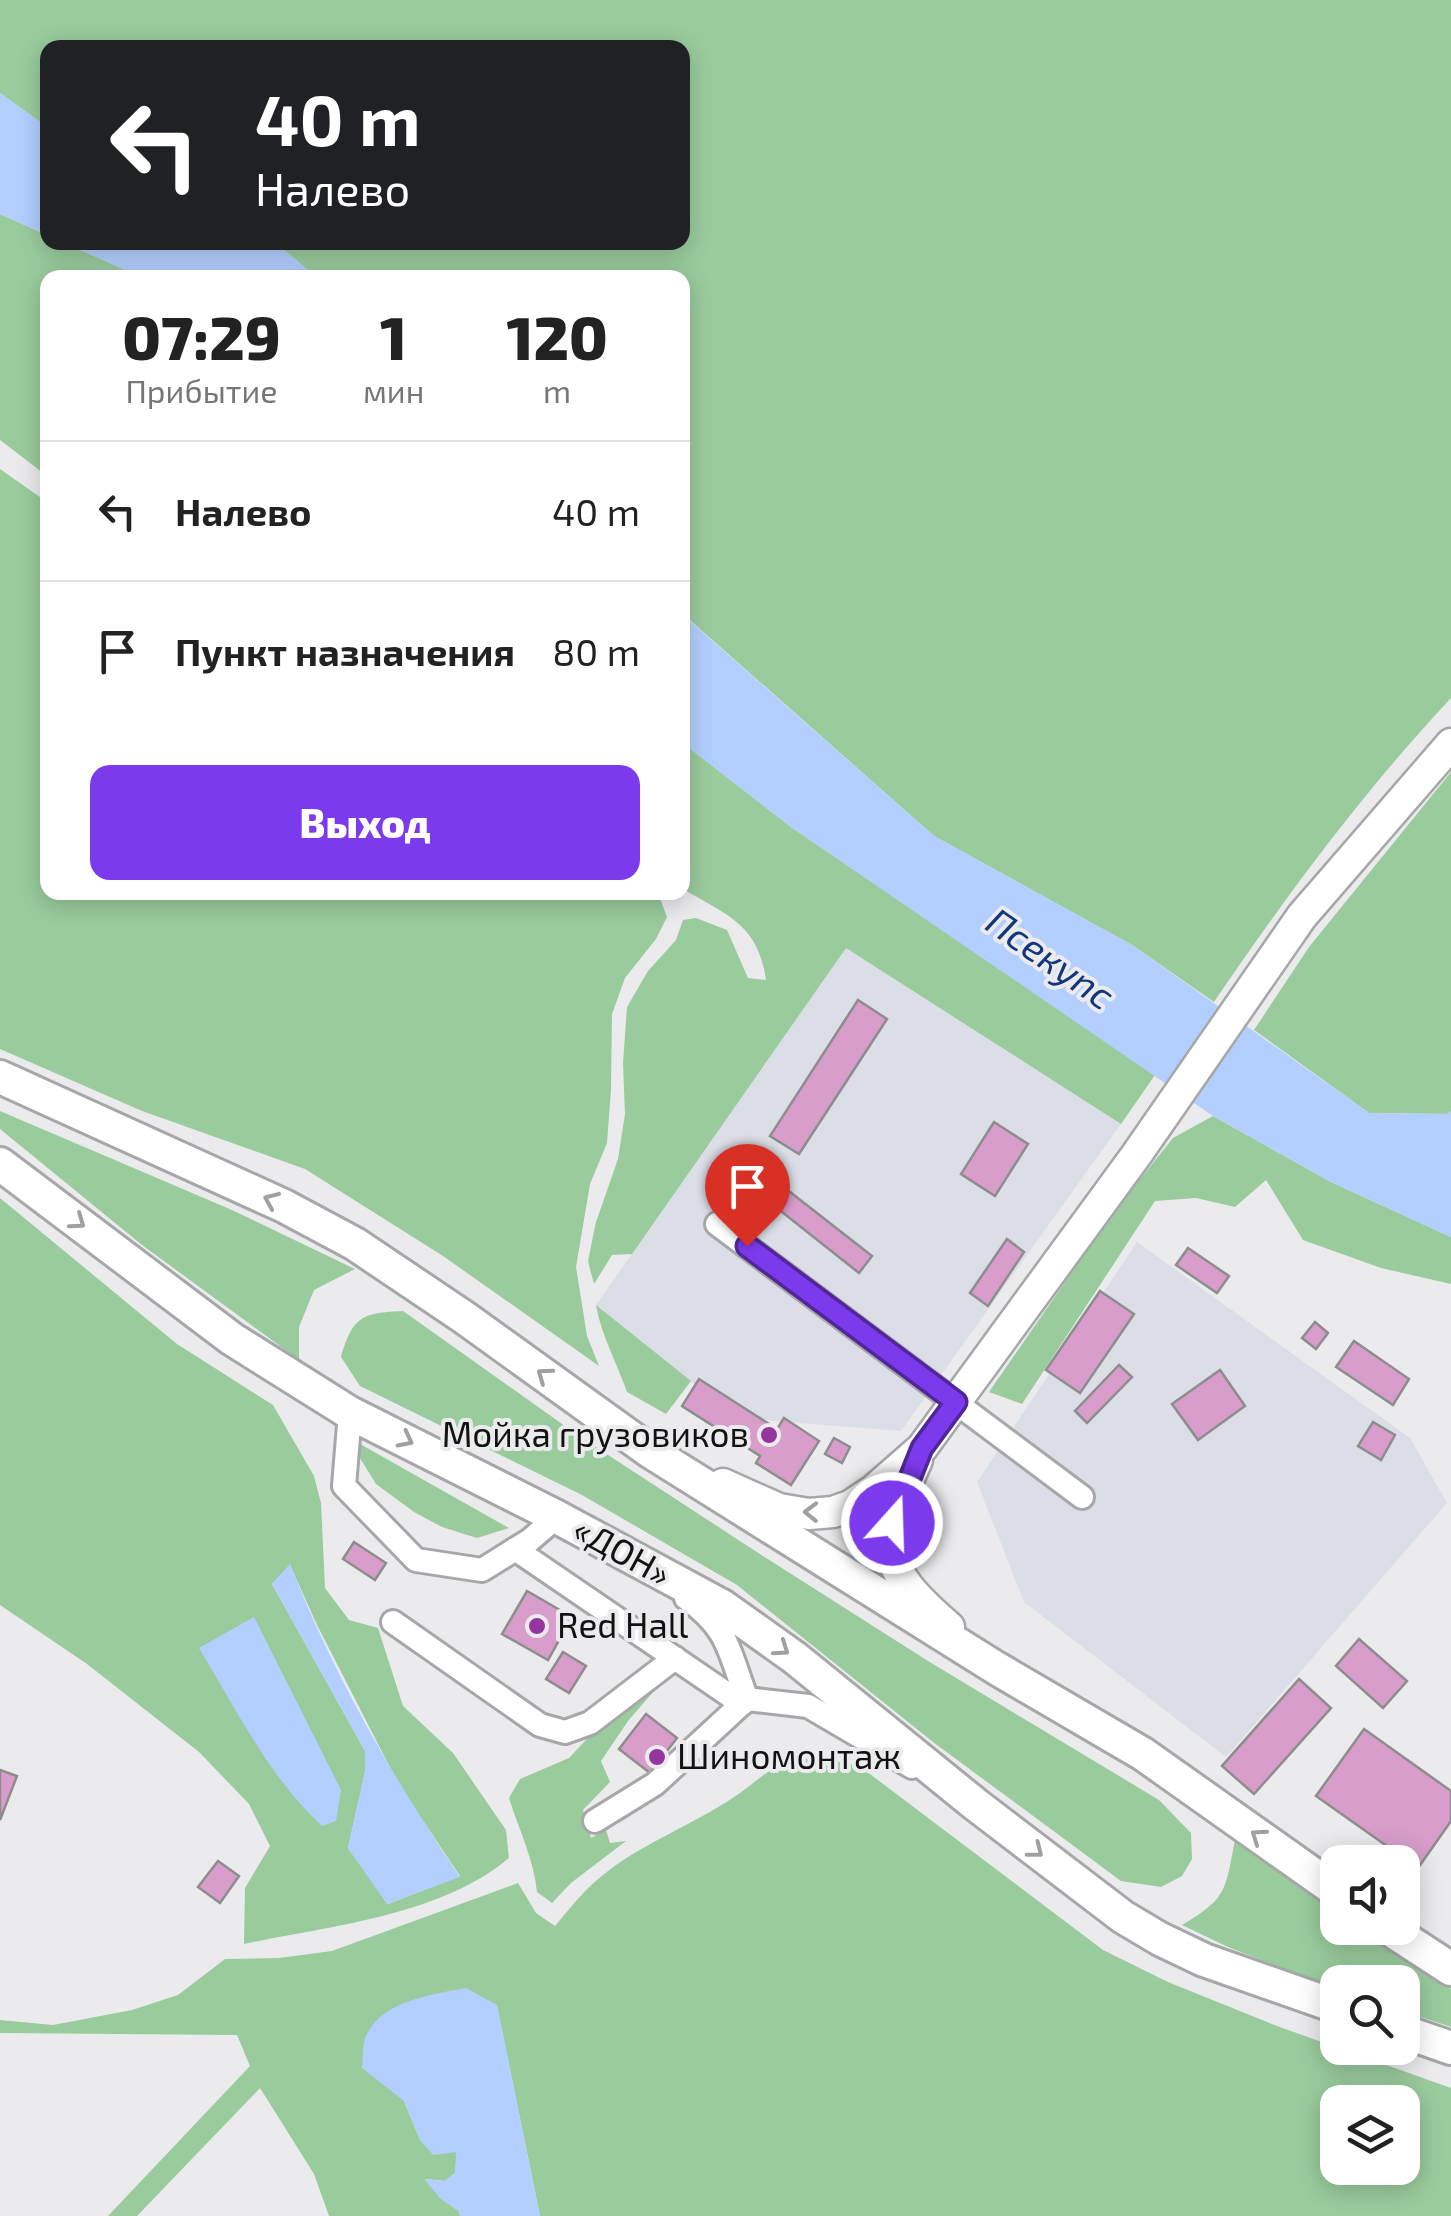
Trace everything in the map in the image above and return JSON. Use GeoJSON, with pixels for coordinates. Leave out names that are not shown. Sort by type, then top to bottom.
{"type":"FeatureCollection","features":[{"type":"Feature","properties":{"kind":"highway"},"geometry":{"type":"LineString","coordinates":[[0,1077],[284,1206],[355,1244],[651,1452],[996,1668],[1142,1754],[1320,1879]]}},
{"type":"Feature","properties":{"kind":"highway","name":"«ДОН»"},"geometry":{"type":"LineString","coordinates":[[0,1164],[232,1339],[350,1413],[558,1516],[722,1606],[781,1648],[1064,1874],[1160,1940],[1320,2002]]}},
{"type":"Feature","properties":{"kind":"highway"},"geometry":{"type":"LineString","coordinates":[[1414,1945],[1451,1970]]}},
{"type":"Feature","properties":{"kind":"highway"},"geometry":{"type":"LineString","coordinates":[[1420,2037],[1451,2048]]}},
{"type":"Feature","properties":{"kind":"main road"},"geometry":{"type":"LineString","coordinates":[[651,1452],[779,1509],[809,1514],[850,1506],[895,1474],[922,1448],[1137,1154],[1302,916],[1451,744]]}},
{"type":"Feature","properties":{"kind":"main road"},"geometry":{"type":"LineString","coordinates":[[922,1448],[892,1523],[894,1565],[902,1582],[932,1613],[996,1668]]}},
{"type":"Feature","properties":{"kind":"lane"},"geometry":{"type":"LineString","coordinates":[[717,1224],[1082,1496]]}},
{"type":"Feature","properties":{"kind":"lane"},"geometry":{"type":"LineString","coordinates":[[350,1413],[344,1486],[416,1560],[482,1570],[558,1516]]}},
{"type":"Feature","properties":{"kind":"lane"},"geometry":{"type":"LineString","coordinates":[[613,1547],[718,1626],[728,1640],[745,1701]]}},
{"type":"Feature","properties":{"kind":"lane"},"geometry":{"type":"LineString","coordinates":[[515,1549],[674,1658],[745,1701],[808,1706],[975,1804]]}},
{"type":"Feature","properties":{"kind":"lane"},"geometry":{"type":"LineString","coordinates":[[393,1622],[540,1725],[565,1732],[590,1723],[674,1658]]}},
{"type":"Feature","properties":{"kind":"lane"},"geometry":{"type":"LineString","coordinates":[[595,1822],[655,1784],[745,1701]]}},
{"type":"Feature","properties":{"kind":"shaded area"},"geometry":{"type":"Polygon","coordinates":[[[846,947],[1121,1124],[901,1431],[736,1418],[596,1305],[846,947]]]}},
{"type":"Feature","properties":{"kind":"shaded area"},"geometry":{"type":"Polygon","coordinates":[[[1137,1242],[1410,1438],[1447,1503],[1226,1757],[1024,1602],[977,1482],[1137,1242]]]}},
{"type":"Feature","properties":{"kind":"green space"},"geometry":{"type":"Polygon","coordinates":[[[0,0],[1451,0],[1451,698],[1326,846],[1214,1002],[1132,945],[934,836],[690,620],[690,270],[308,270],[284,250],[690,250],[690,40],[40,40],[40,122],[0,93],[0,0]]]}},
{"type":"Feature","properties":{"kind":"green space"},"geometry":{"type":"Polygon","coordinates":[[[0,214],[40,232],[40,250],[81,250],[125,270],[40,270],[40,471],[0,440],[0,214]]]}},
{"type":"Feature","properties":{"kind":"green space"},"geometry":{"type":"Polygon","coordinates":[[[0,469],[40,497],[40,900],[661,900],[667,917],[656,939],[625,978],[612,1014],[607,1143],[590,1184],[576,1267],[587,1336],[599,1366],[443,1256],[305,1169],[142,1111],[0,1049],[0,469]]]}},
{"type":"Feature","properties":{"kind":"green space"},"geometry":{"type":"Polygon","coordinates":[[[690,748],[791,827],[1155,1075],[1121,1124],[846,948],[632,1254],[612,1255],[594,1284],[588,1261],[596,1222],[618,1159],[625,1114],[627,1007],[648,971],[676,940],[683,920],[696,918],[727,930],[748,978],[766,980],[756,946],[748,933],[726,914],[690,893],[690,748]]]}},
{"type":"Feature","properties":{"kind":"green space"},"geometry":{"type":"Polygon","coordinates":[[[1451,772],[1451,1111],[1369,1113],[1254,1030],[1309,947],[1451,772]]]}},
{"type":"Feature","properties":{"kind":"green space"},"geometry":{"type":"Polygon","coordinates":[[[0,1111],[232,1210],[355,1269],[314,1290],[299,1327],[299,1360],[142,1245],[0,1129],[0,1111]]]}},
{"type":"Feature","properties":{"kind":"green space"},"geometry":{"type":"Polygon","coordinates":[[[1213,1116],[1331,1182],[1451,1237],[1451,1284],[1381,1268],[1303,1240],[1266,1180],[1235,1207],[1196,1198],[1155,1201],[1022,1404],[989,1392],[1112,1214],[1173,1138],[1213,1116]]]}},
{"type":"Feature","properties":{"kind":"green space"},"geometry":{"type":"Polygon","coordinates":[[[0,1198],[177,1344],[273,1405],[314,1476],[321,1503],[325,1588],[349,1620],[378,1628],[403,1706],[453,1753],[506,1830],[509,1858],[481,1878],[417,1906],[244,1944],[245,1888],[270,1846],[249,1804],[199,1752],[87,1664],[0,1605],[0,1198]],[[290,1565],[272,1584],[365,1751],[365,1772],[348,1848],[388,1904],[460,1876],[399,1785],[290,1565]]]}},
{"type":"Feature","properties":{"kind":"green space"},"geometry":{"type":"Polygon","coordinates":[[[596,1305],[691,1381],[666,1414],[627,1392],[596,1305]]]}},
{"type":"Feature","properties":{"kind":"green space"},"geometry":{"type":"Polygon","coordinates":[[[403,1311],[579,1436],[763,1556],[1159,1800],[1191,1833],[1192,1859],[1182,1876],[1161,1887],[1121,1881],[933,1742],[737,1585],[582,1495],[360,1386],[341,1357],[350,1333],[361,1319],[403,1311]]]}},
{"type":"Feature","properties":{"kind":"green space"},"geometry":{"type":"Polygon","coordinates":[[[360,1444],[509,1528],[477,1538],[442,1527],[414,1512],[376,1484],[355,1450],[360,1444]]]}},
{"type":"Feature","properties":{"kind":"green space"},"geometry":{"type":"Polygon","coordinates":[[[639,1683],[654,1691],[601,1761],[610,1782],[583,1810],[591,1838],[606,1830],[610,1843],[626,1841],[571,1883],[552,1903],[537,1892],[509,1798],[520,1779],[569,1758],[639,1683]]]}},
{"type":"Feature","properties":{"kind":"green space"},"geometry":{"type":"Polygon","coordinates":[[[813,1758],[858,1765],[1103,1950],[1168,1982],[1320,2041],[1320,2065],[1386,2065],[1451,2088],[1451,2216],[540,2216],[497,2006],[404,2101],[420,2140],[457,2152],[455,2173],[445,2181],[426,2179],[460,2216],[329,2216],[314,2174],[260,2088],[137,2216],[108,2216],[250,2066],[237,2035],[0,2033],[0,2020],[53,2025],[132,2010],[178,1995],[225,1959],[279,1958],[332,1951],[518,1883],[536,1913],[555,1926],[590,1886],[617,1864],[785,1764],[813,1758]]]}},
{"type":"Feature","properties":{"kind":"green space"},"geometry":{"type":"Polygon","coordinates":[[[1235,1840],[1320,1898],[1320,1945],[1387,1945],[1416,1965],[1320,1965],[1320,1983],[1182,1925],[1216,1899],[1229,1871],[1235,1840]]]}},
{"type":"Feature","properties":{"kind":"green space"},"geometry":{"type":"Polygon","coordinates":[[[1420,1968],[1451,1989],[1451,2027],[1420,2017],[1420,1968]]]}},
{"type":"Feature","properties":{"kind":"water"},"geometry":{"type":"Polygon","coordinates":[[[0,93],[40,122],[40,232],[0,214],[0,93]]]}},
{"type":"Feature","properties":{"kind":"water"},"geometry":{"type":"Polygon","coordinates":[[[81,250],[284,250],[308,270],[125,270],[81,250]]]}},
{"type":"Feature","properties":{"kind":"water","name":"Псекупс"},"geometry":{"type":"Polygon","coordinates":[[[690,621],[934,836],[1132,945],[1369,1113],[1451,1111],[1451,1237],[1331,1182],[1213,1116],[791,827],[690,749],[690,621]]]}},
{"type":"Feature","properties":{"kind":"water"},"geometry":{"type":"Polygon","coordinates":[[[290,1564],[325,1646],[366,1725],[460,1877],[387,1904],[348,1848],[365,1772],[365,1751],[272,1584],[290,1564]]]}},
{"type":"Feature","properties":{"kind":"water"},"geometry":{"type":"Polygon","coordinates":[[[254,1617],[341,1790],[336,1821],[322,1826],[286,1786],[254,1742],[199,1648],[254,1617]]]}},
{"type":"Feature","properties":{"kind":"water"},"geometry":{"type":"Polygon","coordinates":[[[466,1988],[497,2005],[540,2216],[460,2216],[424,2179],[445,2181],[455,2173],[456,2152],[433,2155],[420,2140],[404,2101],[362,2068],[366,2036],[384,2014],[409,2001],[466,1988]]]}},
{"type":"Feature","properties":{"kind":"building"},"geometry":{"type":"Polygon","coordinates":[[[858,1000],[887,1019],[799,1154],[770,1136],[858,1000]]]}},
{"type":"Feature","properties":{"kind":"building"},"geometry":{"type":"Polygon","coordinates":[[[994,1122],[1028,1144],[995,1196],[961,1174],[994,1122]]]}},
{"type":"Feature","properties":{"kind":"building"},"geometry":{"type":"Polygon","coordinates":[[[776,1181],[872,1256],[859,1273],[763,1197],[776,1181]]]}},
{"type":"Feature","properties":{"kind":"building"},"geometry":{"type":"Polygon","coordinates":[[[1007,1239],[1024,1252],[988,1306],[970,1293],[1007,1239]]]}},
{"type":"Feature","properties":{"kind":"building"},"geometry":{"type":"Polygon","coordinates":[[[1188,1248],[1229,1276],[1217,1293],[1176,1265],[1188,1248]]]}},
{"type":"Feature","properties":{"kind":"building"},"geometry":{"type":"Polygon","coordinates":[[[1100,1291],[1134,1314],[1080,1393],[1046,1370],[1100,1291]]]}},
{"type":"Feature","properties":{"kind":"building"},"geometry":{"type":"Polygon","coordinates":[[[1315,1322],[1328,1333],[1316,1349],[1302,1338],[1315,1322]]]}},
{"type":"Feature","properties":{"kind":"building"},"geometry":{"type":"Polygon","coordinates":[[[1354,1341],[1409,1379],[1393,1405],[1336,1367],[1354,1341]]]}},
{"type":"Feature","properties":{"kind":"building"},"geometry":{"type":"Polygon","coordinates":[[[1119,1365],[1132,1377],[1087,1423],[1075,1411],[1119,1365]]]}},
{"type":"Feature","properties":{"kind":"building"},"geometry":{"type":"Polygon","coordinates":[[[1220,1370],[1245,1406],[1198,1440],[1172,1404],[1220,1370]]]}},
{"type":"Feature","properties":{"kind":"building","name":"Мойка грузовиков"},"geometry":{"type":"Polygon","coordinates":[[[699,1379],[777,1429],[784,1418],[819,1441],[791,1485],[756,1463],[760,1456],[682,1406],[699,1379]]]}},
{"type":"Feature","properties":{"kind":"building"},"geometry":{"type":"Polygon","coordinates":[[[1373,1422],[1395,1435],[1381,1460],[1358,1446],[1373,1422]]]}},
{"type":"Feature","properties":{"kind":"building"},"geometry":{"type":"Polygon","coordinates":[[[834,1438],[850,1447],[842,1463],[825,1454],[834,1438]]]}},
{"type":"Feature","properties":{"kind":"building"},"geometry":{"type":"Polygon","coordinates":[[[354,1542],[386,1563],[375,1580],[343,1559],[354,1542]]]}},
{"type":"Feature","properties":{"kind":"building","name":"Red Hall"},"geometry":{"type":"Polygon","coordinates":[[[527,1591],[572,1617],[548,1660],[502,1634],[527,1591]]]}},
{"type":"Feature","properties":{"kind":"building"},"geometry":{"type":"Polygon","coordinates":[[[1359,1639],[1407,1681],[1383,1708],[1336,1666],[1359,1639]]]}},
{"type":"Feature","properties":{"kind":"building"},"geometry":{"type":"Polygon","coordinates":[[[563,1652],[586,1666],[569,1693],[546,1679],[563,1652]]]}},
{"type":"Feature","properties":{"kind":"building"},"geometry":{"type":"Polygon","coordinates":[[[1299,1679],[1331,1708],[1254,1794],[1222,1766],[1299,1679]]]}},
{"type":"Feature","properties":{"kind":"building"},"geometry":{"type":"Polygon","coordinates":[[[646,1714],[677,1738],[650,1773],[619,1749],[646,1714]]]}},
{"type":"Feature","properties":{"kind":"building"},"geometry":{"type":"Polygon","coordinates":[[[1364,1729],[1451,1791],[1451,1821],[1420,1865],[1420,1845],[1385,1845],[1316,1796],[1364,1729]]]}},
{"type":"Feature","properties":{"kind":"building"},"geometry":{"type":"Polygon","coordinates":[[[0,1770],[17,1776],[0,1820],[0,1770]]]}},
{"type":"Feature","properties":{"kind":"building"},"geometry":{"type":"Polygon","coordinates":[[[218,1861],[239,1876],[220,1903],[198,1887],[218,1861]]]}},
{"type":"Feature","properties":{"kind":"place","name":"Мойка грузовиков"},"geometry":{"type":"Point","coordinates":[769,1435]}},
{"type":"Feature","properties":{"kind":"place","name":"Red Hall"},"geometry":{"type":"Point","coordinates":[537,1626]}},
{"type":"Feature","properties":{"kind":"place","name":"Шиномонтаж"},"geometry":{"type":"Point","coordinates":[657,1757]}},
{"type":"Feature","properties":{"kind":"route"},"geometry":{"type":"LineString","coordinates":[[747,1246],[956,1402],[922,1448],[892,1523]]}}]}
